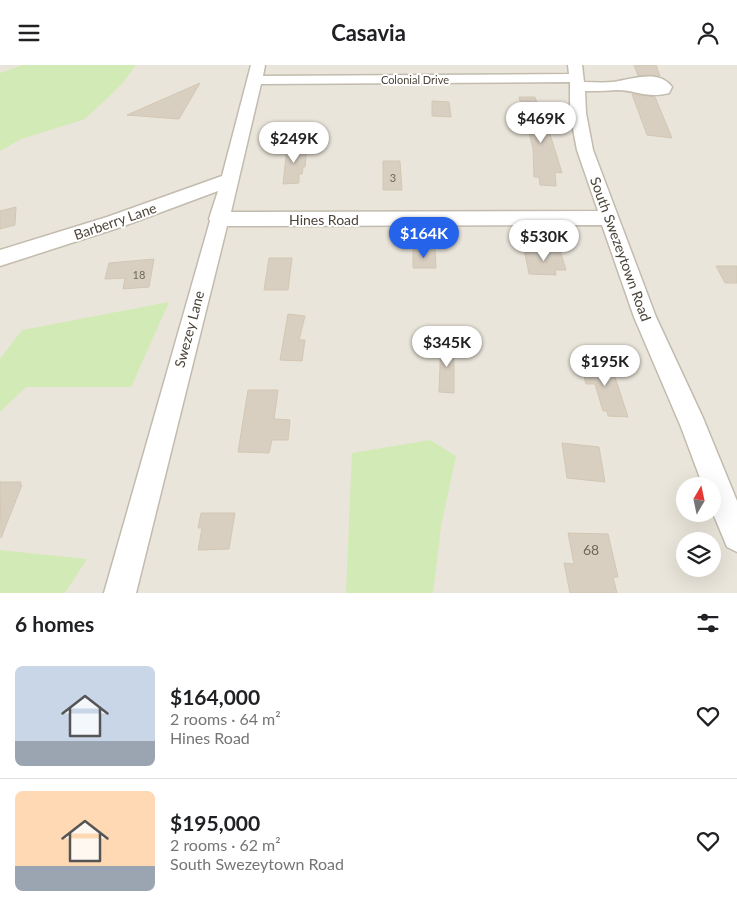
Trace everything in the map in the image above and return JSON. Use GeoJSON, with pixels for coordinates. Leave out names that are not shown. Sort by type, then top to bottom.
{"type":"FeatureCollection","features":[{"type":"Feature","properties":{"kind":"street","name":"Colonial Drive"},"geometry":{"type":"LineString","coordinates":[[256,72],[577,76],[620,86]]}},
{"type":"Feature","properties":{"kind":"street","name":"Swezey Lane"},"geometry":{"type":"LineString","coordinates":[[120,593],[218,219],[230,180],[256,72]]}},
{"type":"Feature","properties":{"kind":"street","name":"South Swezeytown Road"},"geometry":{"type":"LineString","coordinates":[[577,76],[578,113],[582,137],[609,219],[645,317],[690,418],[737,537]]}},
{"type":"Feature","properties":{"kind":"street","name":"Barberry Lane"},"geometry":{"type":"LineString","coordinates":[[0,258],[114,222],[230,180]]}},
{"type":"Feature","properties":{"kind":"street","name":"Hines Road"},"geometry":{"type":"LineString","coordinates":[[218,219],[609,219]]}},
{"type":"Feature","properties":{"kind":"shaded area"},"geometry":{"type":"Polygon","coordinates":[[[0,65],[737,65],[737,593],[0,593],[0,65]]]}},
{"type":"Feature","properties":{"kind":"green space"},"geometry":{"type":"Polygon","coordinates":[[[23,65],[136,65],[122,84],[85,119],[21,139],[0,151],[0,73],[23,65]]]}},
{"type":"Feature","properties":{"kind":"green space"},"geometry":{"type":"Polygon","coordinates":[[[169,302],[131,387],[26,387],[0,412],[0,359],[22,330],[169,302]]]}},
{"type":"Feature","properties":{"kind":"green space"},"geometry":{"type":"Polygon","coordinates":[[[430,440],[456,456],[441,527],[433,593],[346,593],[352,453],[430,440]]]}},
{"type":"Feature","properties":{"kind":"green space"},"geometry":{"type":"Polygon","coordinates":[[[0,550],[87,559],[65,593],[0,593],[0,550]]]}},
{"type":"Feature","properties":{"kind":"building"},"geometry":{"type":"Polygon","coordinates":[[[634,65],[656,65],[660,76],[638,76],[634,65]]]}},
{"type":"Feature","properties":{"kind":"building"},"geometry":{"type":"Polygon","coordinates":[[[200,83],[179,119],[127,115],[200,83]]]}},
{"type":"Feature","properties":{"kind":"building"},"geometry":{"type":"Polygon","coordinates":[[[632,94],[655,97],[672,138],[647,135],[632,94]]]}},
{"type":"Feature","properties":{"kind":"building"},"geometry":{"type":"Polygon","coordinates":[[[519,97],[535,97],[545,129],[549,131],[562,173],[555,172],[556,186],[540,185],[539,177],[534,177],[533,148],[519,97]]]}},
{"type":"Feature","properties":{"kind":"building"},"geometry":{"type":"Polygon","coordinates":[[[432,101],[449,102],[451,117],[432,116],[432,101]]]}},
{"type":"Feature","properties":{"kind":"building"},"geometry":{"type":"Polygon","coordinates":[[[287,147],[307,147],[305,167],[303,167],[302,174],[299,174],[299,183],[283,184],[287,147]]]}},
{"type":"Feature","properties":{"kind":"building"},"geometry":{"type":"Polygon","coordinates":[[[383,161],[400,161],[402,190],[383,190],[383,161]]]}},
{"type":"Feature","properties":{"kind":"building"},"geometry":{"type":"Polygon","coordinates":[[[16,207],[15,225],[0,229],[0,211],[16,207]]]}},
{"type":"Feature","properties":{"kind":"building"},"geometry":{"type":"Polygon","coordinates":[[[413,249],[435,250],[436,268],[413,268],[413,249]]]}},
{"type":"Feature","properties":{"kind":"building"},"geometry":{"type":"Polygon","coordinates":[[[524,249],[560,250],[566,270],[555,270],[556,275],[529,274],[524,249]]]}},
{"type":"Feature","properties":{"kind":"building"},"geometry":{"type":"Polygon","coordinates":[[[269,258],[292,258],[288,290],[264,290],[269,258]]]}},
{"type":"Feature","properties":{"kind":"building"},"geometry":{"type":"Polygon","coordinates":[[[154,259],[149,287],[123,289],[125,278],[105,279],[109,263],[154,259]]]}},
{"type":"Feature","properties":{"kind":"building"},"geometry":{"type":"Polygon","coordinates":[[[716,266],[737,266],[737,283],[725,283],[716,266]]]}},
{"type":"Feature","properties":{"kind":"building"},"geometry":{"type":"Polygon","coordinates":[[[288,314],[305,316],[299,340],[305,340],[302,361],[280,360],[288,314]]]}},
{"type":"Feature","properties":{"kind":"building"},"geometry":{"type":"Polygon","coordinates":[[[441,342],[454,342],[454,393],[439,392],[441,342]]]}},
{"type":"Feature","properties":{"kind":"building"},"geometry":{"type":"Polygon","coordinates":[[[580,362],[610,362],[628,417],[608,416],[607,411],[603,411],[595,384],[586,384],[580,362]]]}},
{"type":"Feature","properties":{"kind":"building"},"geometry":{"type":"Polygon","coordinates":[[[248,390],[278,390],[274,419],[290,420],[288,440],[272,440],[269,453],[238,452],[248,390]]]}},
{"type":"Feature","properties":{"kind":"building"},"geometry":{"type":"Polygon","coordinates":[[[562,443],[599,447],[605,482],[567,478],[562,443]]]}},
{"type":"Feature","properties":{"kind":"building"},"geometry":{"type":"Polygon","coordinates":[[[0,482],[21,482],[20,485],[22,485],[1,538],[0,482]]]}},
{"type":"Feature","properties":{"kind":"building"},"geometry":{"type":"Polygon","coordinates":[[[201,513],[235,513],[229,549],[198,550],[202,528],[198,528],[201,513]]]}},
{"type":"Feature","properties":{"kind":"building"},"geometry":{"type":"Polygon","coordinates":[[[568,533],[608,534],[618,577],[613,577],[617,593],[570,593],[564,563],[574,564],[568,533]]]}}]}
